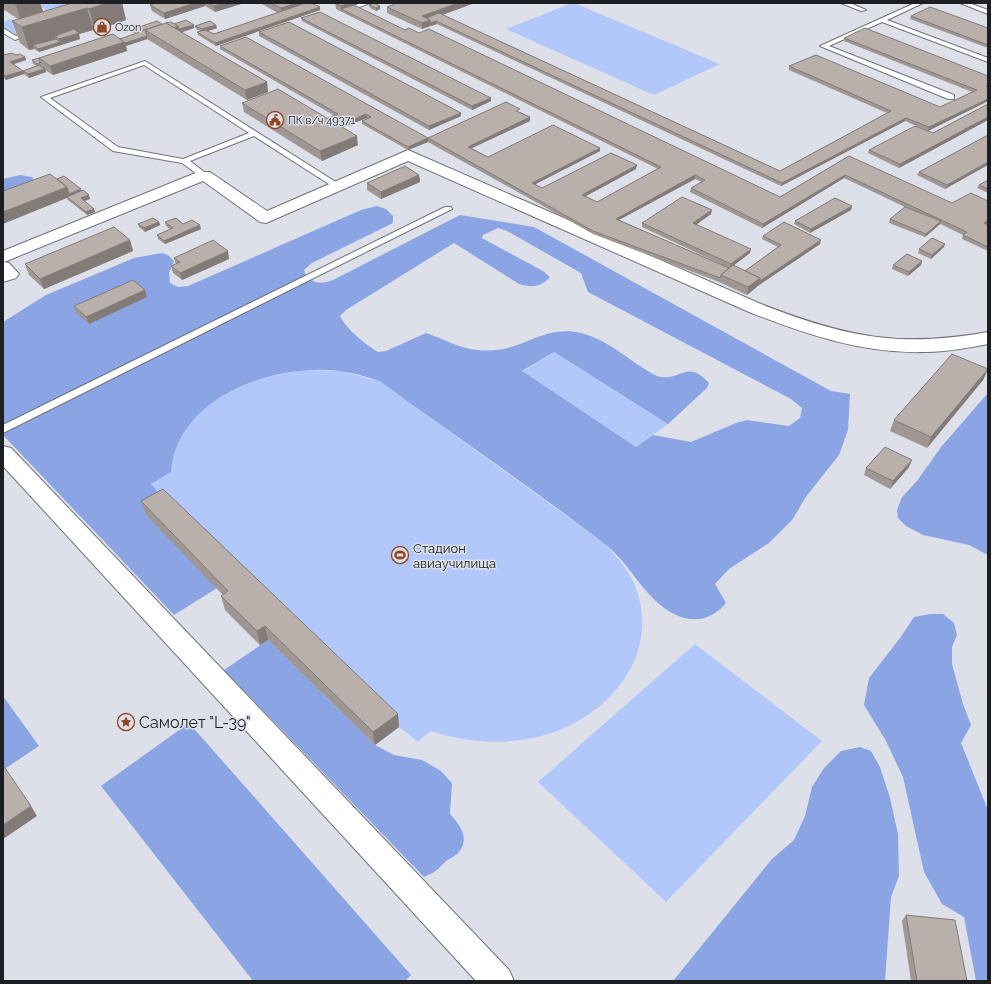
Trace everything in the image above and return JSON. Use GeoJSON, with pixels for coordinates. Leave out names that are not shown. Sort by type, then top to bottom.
{"type":"FeatureCollection","features":[{"type":"Feature","properties":{"kind":"street"},"geometry":{"type":"LineString","coordinates":[[3,257],[204,175],[266,218],[408,155],[755,308],[812,330],[849,340],[893,346],[952,345],[988,338]]}},
{"type":"Feature","properties":{"kind":"street"},"geometry":{"type":"LineString","coordinates":[[3,267],[10,274],[3,277]]}},
{"type":"Feature","properties":{"kind":"street"},"geometry":{"type":"LineString","coordinates":[[3,453],[498,981]]}},
{"type":"Feature","properties":{"kind":"lane"},"geometry":{"type":"LineString","coordinates":[[357,6],[366,3]]}},
{"type":"Feature","properties":{"kind":"lane"},"geometry":{"type":"LineString","coordinates":[[844,3],[863,10]]}},
{"type":"Feature","properties":{"kind":"lane"},"geometry":{"type":"LineString","coordinates":[[920,3],[823,46],[951,97]]}},
{"type":"Feature","properties":{"kind":"lane"},"geometry":{"type":"LineString","coordinates":[[963,3],[988,12]]}},
{"type":"Feature","properties":{"kind":"lane"},"geometry":{"type":"LineString","coordinates":[[882,20],[988,60]]}},
{"type":"Feature","properties":{"kind":"lane"},"geometry":{"type":"LineString","coordinates":[[3,30],[15,38],[37,31]]}},
{"type":"Feature","properties":{"kind":"lane"},"geometry":{"type":"LineString","coordinates":[[204,175],[184,161],[116,149],[45,97],[145,63],[338,186]]}},
{"type":"Feature","properties":{"kind":"lane"},"geometry":{"type":"LineString","coordinates":[[184,161],[255,133]]}},
{"type":"Feature","properties":{"kind":"lane"},"geometry":{"type":"LineString","coordinates":[[3,429],[448,209]]}},
{"type":"Feature","properties":{"kind":"shaded area"},"geometry":{"type":"Polygon","coordinates":[[[35,3],[99,3],[107,8],[16,36],[3,27],[3,22],[12,19],[18,24],[52,13],[35,3]]]}},
{"type":"Feature","properties":{"kind":"shaded area"},"geometry":{"type":"Polygon","coordinates":[[[572,3],[720,64],[654,95],[506,29],[572,3]]]}},
{"type":"Feature","properties":{"kind":"shaded area"},"geometry":{"type":"Polygon","coordinates":[[[20,175],[32,177],[35,183],[3,199],[3,179],[20,175]]]}},
{"type":"Feature","properties":{"kind":"shaded area"},"geometry":{"type":"Polygon","coordinates":[[[377,206],[386,209],[393,216],[393,223],[312,263],[304,270],[309,279],[319,282],[333,280],[460,215],[534,227],[831,391],[850,394],[848,430],[839,455],[805,498],[793,519],[769,543],[729,569],[715,584],[726,603],[706,618],[688,619],[669,611],[658,603],[640,584],[624,563],[605,544],[381,382],[332,370],[292,372],[268,377],[245,385],[223,396],[203,410],[187,428],[176,448],[171,472],[151,484],[168,503],[217,588],[174,615],[3,435],[3,322],[46,295],[134,258],[162,253],[168,255],[174,261],[169,273],[170,283],[178,287],[188,286],[361,210],[377,206]],[[498,228],[483,235],[482,238],[543,271],[550,277],[540,285],[528,286],[519,284],[454,243],[346,310],[340,316],[357,336],[378,352],[386,351],[426,333],[460,346],[476,350],[496,350],[517,345],[547,334],[569,331],[592,336],[611,346],[647,371],[657,376],[672,377],[683,373],[695,372],[709,383],[707,388],[668,424],[554,352],[522,371],[636,447],[653,435],[691,442],[736,423],[747,420],[789,426],[800,418],[802,408],[791,399],[588,292],[581,273],[507,231],[498,228]]]}},
{"type":"Feature","properties":{"kind":"shaded area"},"geometry":{"type":"Polygon","coordinates":[[[554,352],[668,424],[636,447],[522,372],[554,352]]]}},
{"type":"Feature","properties":{"kind":"shaded area","name":"Стадион авиаучилища"},"geometry":{"type":"Polygon","coordinates":[[[308,370],[342,371],[381,382],[607,545],[623,565],[636,588],[642,615],[641,640],[633,663],[620,685],[603,703],[582,719],[558,730],[533,738],[494,742],[456,738],[431,731],[418,742],[399,727],[375,745],[268,640],[260,645],[225,610],[232,605],[167,503],[151,484],[171,472],[176,449],[186,428],[201,412],[220,398],[240,387],[263,379],[286,373],[308,370]]]}},
{"type":"Feature","properties":{"kind":"shaded area"},"geometry":{"type":"Polygon","coordinates":[[[988,393],[988,555],[969,545],[923,535],[906,526],[898,518],[897,510],[902,497],[917,481],[941,447],[988,393]]]}},
{"type":"Feature","properties":{"kind":"shaded area"},"geometry":{"type":"Polygon","coordinates":[[[930,614],[943,614],[954,623],[957,635],[952,647],[952,664],[963,704],[971,725],[961,743],[988,810],[988,981],[976,981],[964,917],[942,904],[924,872],[903,777],[886,741],[864,705],[869,678],[900,638],[914,617],[930,614]]]}},
{"type":"Feature","properties":{"kind":"shaded area"},"geometry":{"type":"Polygon","coordinates":[[[268,640],[375,745],[394,755],[422,760],[441,771],[452,783],[450,814],[460,827],[464,837],[462,847],[455,856],[424,877],[224,670],[268,640]]]}},
{"type":"Feature","properties":{"kind":"shaded area"},"geometry":{"type":"Polygon","coordinates":[[[695,644],[822,741],[666,902],[538,782],[695,644]]]}},
{"type":"Feature","properties":{"kind":"shaded area"},"geometry":{"type":"Polygon","coordinates":[[[3,696],[39,746],[3,770],[3,696]]]}},
{"type":"Feature","properties":{"kind":"shaded area"},"geometry":{"type":"Polygon","coordinates":[[[189,723],[411,975],[405,981],[253,981],[101,786],[189,723]]]}},
{"type":"Feature","properties":{"kind":"shaded area"},"geometry":{"type":"Polygon","coordinates":[[[860,747],[871,751],[880,767],[890,798],[898,834],[899,876],[891,897],[885,981],[673,981],[772,859],[794,840],[805,816],[812,787],[824,768],[841,751],[860,747]]]}},
{"type":"Feature","properties":{"kind":"building"},"geometry":{"type":"Polygon","coordinates":[[[72,3],[107,3],[22,27],[12,21],[72,3]]]}},
{"type":"Feature","properties":{"kind":"building"},"geometry":{"type":"Polygon","coordinates":[[[157,3],[195,3],[164,13],[150,5],[157,3]]]}},
{"type":"Feature","properties":{"kind":"building"},"geometry":{"type":"Polygon","coordinates":[[[208,3],[225,3],[214,6],[208,3]]]}},
{"type":"Feature","properties":{"kind":"building"},"geometry":{"type":"Polygon","coordinates":[[[270,3],[297,3],[281,8],[270,3]]]}},
{"type":"Feature","properties":{"kind":"building"},"geometry":{"type":"Polygon","coordinates":[[[303,3],[311,3],[320,7],[215,43],[197,32],[205,30],[214,34],[303,3]]]}},
{"type":"Feature","properties":{"kind":"building"},"geometry":{"type":"Polygon","coordinates":[[[335,3],[350,3],[341,6],[335,3]]]}},
{"type":"Feature","properties":{"kind":"building"},"geometry":{"type":"Polygon","coordinates":[[[374,3],[380,6],[376,8],[369,5],[374,3]]]}},
{"type":"Feature","properties":{"kind":"building"},"geometry":{"type":"Polygon","coordinates":[[[397,3],[458,3],[422,16],[430,20],[422,23],[387,7],[397,3]]]}},
{"type":"Feature","properties":{"kind":"building"},"geometry":{"type":"Polygon","coordinates":[[[354,5],[405,30],[409,28],[419,33],[429,29],[780,197],[849,156],[952,203],[971,193],[988,201],[988,220],[984,223],[988,225],[988,247],[963,235],[967,232],[845,175],[763,224],[691,188],[705,180],[695,175],[616,219],[729,268],[721,275],[720,278],[593,231],[428,138],[506,102],[520,109],[516,111],[530,117],[468,147],[488,157],[553,125],[600,148],[532,183],[542,188],[611,153],[637,165],[582,195],[597,202],[661,167],[341,9],[354,5]]]}},
{"type":"Feature","properties":{"kind":"building"},"geometry":{"type":"Polygon","coordinates":[[[930,7],[988,28],[988,45],[911,16],[930,7]]]}},
{"type":"Feature","properties":{"kind":"building"},"geometry":{"type":"Polygon","coordinates":[[[320,12],[491,98],[472,106],[301,18],[320,12]]]}},
{"type":"Feature","properties":{"kind":"building"},"geometry":{"type":"Polygon","coordinates":[[[439,13],[780,171],[891,111],[789,66],[816,55],[940,107],[977,90],[844,38],[865,28],[988,76],[988,85],[986,86],[988,87],[988,99],[929,127],[906,118],[782,183],[436,21],[430,23],[430,20],[426,18],[439,13]]]}},
{"type":"Feature","properties":{"kind":"building"},"geometry":{"type":"Polygon","coordinates":[[[186,20],[194,25],[179,29],[178,26],[174,24],[186,20]]]}},
{"type":"Feature","properties":{"kind":"building"},"geometry":{"type":"Polygon","coordinates":[[[157,21],[162,24],[138,32],[133,29],[157,21]]]}},
{"type":"Feature","properties":{"kind":"building"},"geometry":{"type":"Polygon","coordinates":[[[210,21],[216,25],[202,29],[195,26],[210,21]]]}},
{"type":"Feature","properties":{"kind":"building"},"geometry":{"type":"Polygon","coordinates":[[[171,22],[178,26],[174,28],[166,23],[171,22]]]}},
{"type":"Feature","properties":{"kind":"building"},"geometry":{"type":"Polygon","coordinates":[[[289,22],[461,113],[429,126],[259,32],[289,22]]]}},
{"type":"Feature","properties":{"kind":"building"},"geometry":{"type":"Polygon","coordinates":[[[166,23],[267,82],[245,90],[145,30],[166,23]]]}},
{"type":"Feature","properties":{"kind":"building"},"geometry":{"type":"Polygon","coordinates":[[[74,29],[79,33],[59,39],[55,36],[74,29]]]}},
{"type":"Feature","properties":{"kind":"building"},"geometry":{"type":"Polygon","coordinates":[[[145,30],[147,36],[125,43],[120,39],[145,30]]]}},
{"type":"Feature","properties":{"kind":"building"},"geometry":{"type":"Polygon","coordinates":[[[113,34],[124,42],[50,66],[39,58],[113,34]]]}},
{"type":"Feature","properties":{"kind":"building"},"geometry":{"type":"Polygon","coordinates":[[[246,37],[428,138],[408,147],[362,121],[371,117],[366,114],[340,125],[328,118],[338,114],[220,46],[246,37]]]}},
{"type":"Feature","properties":{"kind":"building"},"geometry":{"type":"Polygon","coordinates":[[[56,39],[60,42],[38,49],[33,45],[56,39]]]}},
{"type":"Feature","properties":{"kind":"building"},"geometry":{"type":"Polygon","coordinates":[[[12,53],[16,55],[20,54],[25,57],[10,62],[23,71],[5,76],[3,75],[3,55],[12,53]]]}},
{"type":"Feature","properties":{"kind":"building"},"geometry":{"type":"Polygon","coordinates":[[[39,58],[40,63],[37,64],[32,60],[39,58]]]}},
{"type":"Feature","properties":{"kind":"building"},"geometry":{"type":"Polygon","coordinates":[[[39,65],[45,69],[28,74],[23,71],[39,65]]]}},
{"type":"Feature","properties":{"kind":"building"},"geometry":{"type":"Polygon","coordinates":[[[278,89],[357,136],[320,151],[242,103],[278,89]]]}},
{"type":"Feature","properties":{"kind":"building"},"geometry":{"type":"Polygon","coordinates":[[[988,104],[988,117],[900,164],[869,150],[915,126],[933,133],[988,104]]]}},
{"type":"Feature","properties":{"kind":"building"},"geometry":{"type":"Polygon","coordinates":[[[988,135],[988,162],[947,185],[919,172],[988,135]]]}},
{"type":"Feature","properties":{"kind":"building"},"geometry":{"type":"Polygon","coordinates":[[[405,166],[419,175],[381,192],[367,183],[405,166]]]}},
{"type":"Feature","properties":{"kind":"building"},"geometry":{"type":"Polygon","coordinates":[[[50,174],[67,187],[3,212],[3,191],[50,174]]]}},
{"type":"Feature","properties":{"kind":"building"},"geometry":{"type":"Polygon","coordinates":[[[64,176],[81,189],[69,194],[67,187],[57,179],[64,176]]]}},
{"type":"Feature","properties":{"kind":"building"},"geometry":{"type":"Polygon","coordinates":[[[988,180],[988,189],[979,185],[988,180]]]}},
{"type":"Feature","properties":{"kind":"building"},"geometry":{"type":"Polygon","coordinates":[[[83,190],[89,195],[81,198],[94,209],[86,212],[67,197],[83,190]]]}},
{"type":"Feature","properties":{"kind":"building"},"geometry":{"type":"Polygon","coordinates":[[[682,197],[712,210],[693,223],[751,249],[731,264],[642,223],[682,197]]]}},
{"type":"Feature","properties":{"kind":"building"},"geometry":{"type":"Polygon","coordinates":[[[835,198],[852,206],[811,229],[795,221],[835,198]]]}},
{"type":"Feature","properties":{"kind":"building"},"geometry":{"type":"Polygon","coordinates":[[[905,207],[941,221],[926,234],[890,219],[905,207]]]}},
{"type":"Feature","properties":{"kind":"building"},"geometry":{"type":"Polygon","coordinates":[[[153,218],[159,222],[144,228],[138,224],[153,218]]]}},
{"type":"Feature","properties":{"kind":"building"},"geometry":{"type":"Polygon","coordinates":[[[176,218],[183,224],[192,220],[200,225],[164,241],[157,235],[173,228],[165,222],[176,218]]]}},
{"type":"Feature","properties":{"kind":"building"},"geometry":{"type":"Polygon","coordinates":[[[784,222],[821,240],[760,281],[760,278],[745,271],[781,245],[763,236],[784,222]]]}},
{"type":"Feature","properties":{"kind":"building"},"geometry":{"type":"Polygon","coordinates":[[[114,227],[130,240],[40,279],[25,264],[114,227]]]}},
{"type":"Feature","properties":{"kind":"building"},"geometry":{"type":"Polygon","coordinates":[[[932,238],[945,244],[932,255],[919,249],[932,238]]]}},
{"type":"Feature","properties":{"kind":"building"},"geometry":{"type":"Polygon","coordinates":[[[213,240],[228,251],[180,273],[171,266],[180,262],[174,258],[213,240]]]}},
{"type":"Feature","properties":{"kind":"building"},"geometry":{"type":"Polygon","coordinates":[[[907,254],[922,261],[909,272],[893,265],[907,254]]]}},
{"type":"Feature","properties":{"kind":"building"},"geometry":{"type":"Polygon","coordinates":[[[733,265],[760,278],[748,287],[721,275],[733,265]]]}},
{"type":"Feature","properties":{"kind":"building"},"geometry":{"type":"Polygon","coordinates":[[[133,280],[145,290],[86,317],[74,306],[133,280]]]}},
{"type":"Feature","properties":{"kind":"building"},"geometry":{"type":"Polygon","coordinates":[[[952,354],[988,369],[931,437],[894,420],[952,354]]]}},
{"type":"Feature","properties":{"kind":"building"},"geometry":{"type":"Polygon","coordinates":[[[885,447],[912,460],[893,481],[866,468],[885,447]]]}},
{"type":"Feature","properties":{"kind":"building"},"geometry":{"type":"Polygon","coordinates":[[[163,489],[398,714],[373,732],[265,626],[257,631],[221,596],[228,591],[141,501],[163,489]]]}},
{"type":"Feature","properties":{"kind":"building"},"geometry":{"type":"Polygon","coordinates":[[[3,765],[31,806],[3,825],[3,765]]]}},
{"type":"Feature","properties":{"kind":"building"},"geometry":{"type":"Polygon","coordinates":[[[906,915],[955,920],[967,981],[917,981],[906,915]]]}},
{"type":"Feature","properties":{"kind":"place","name":"Ozon"},"geometry":{"type":"Point","coordinates":[102,27]}},
{"type":"Feature","properties":{"kind":"place","name":"ПК в/ч 49371"},"geometry":{"type":"Point","coordinates":[275,120]}},
{"type":"Feature","properties":{"kind":"place","name":"Стадион авиаучилища"},"geometry":{"type":"Point","coordinates":[400,555]}},
{"type":"Feature","properties":{"kind":"place","name":"Самолет \"L-39\""},"geometry":{"type":"Point","coordinates":[126,722]}}]}
